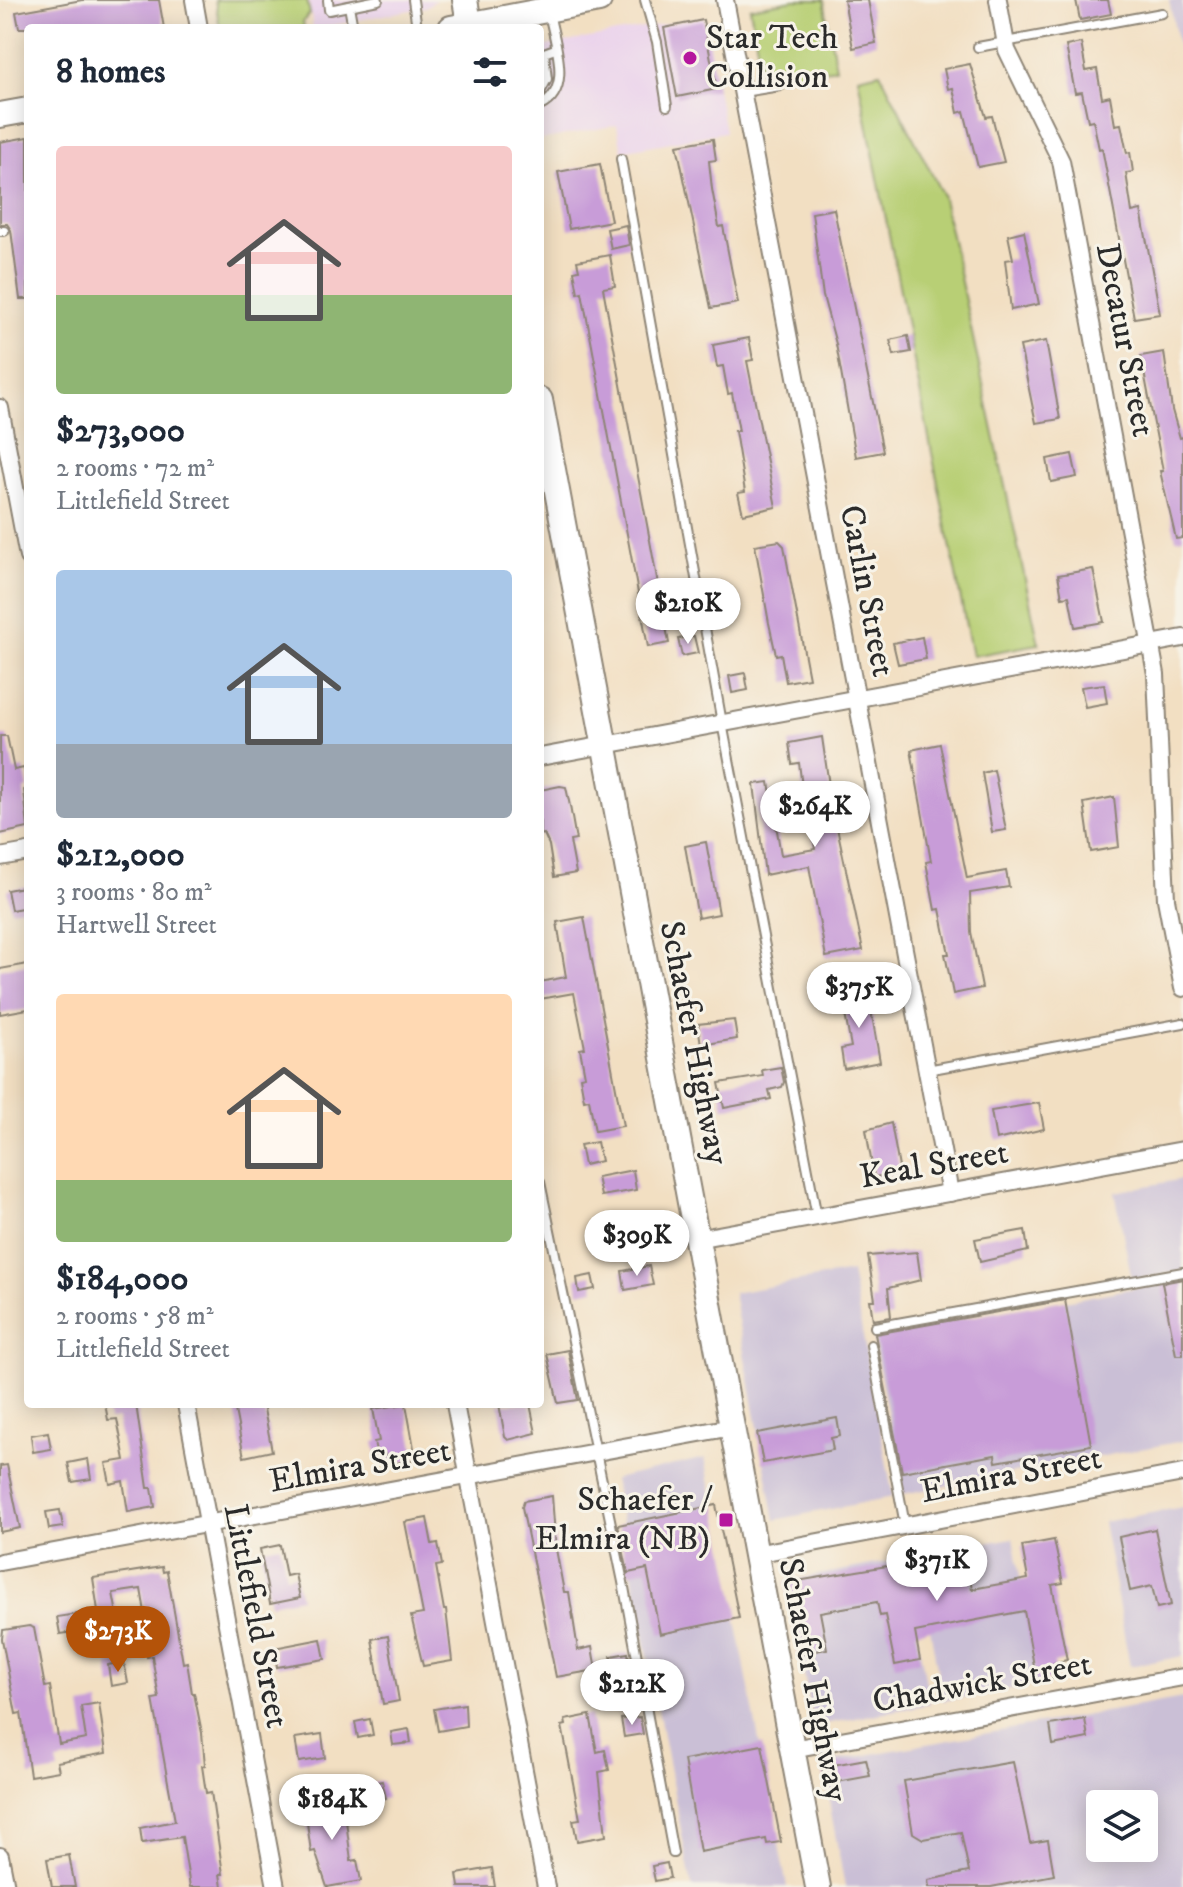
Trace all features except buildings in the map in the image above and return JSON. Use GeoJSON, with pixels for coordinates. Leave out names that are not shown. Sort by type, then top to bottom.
{"type":"FeatureCollection","features":[{"type":"Feature","properties":{"kind":"main road"},"geometry":{"type":"LineString","coordinates":[[464,24],[465,0]]}},
{"type":"Feature","properties":{"kind":"main road"},"geometry":{"type":"LineString","coordinates":[[478,24],[599,0]]}},
{"type":"Feature","properties":{"kind":"main road"},"geometry":{"type":"LineString","coordinates":[[1,110],[24,110]]}},
{"type":"Feature","properties":{"kind":"main road","name":"Schaefer Highway"},"geometry":{"type":"LineString","coordinates":[[544,422],[818,1887]]}},
{"type":"Feature","properties":{"kind":"street"},"geometry":{"type":"LineString","coordinates":[[194,0],[198,24]]}},
{"type":"Feature","properties":{"kind":"street","name":"Carlin Street"},"geometry":{"type":"LineString","coordinates":[[725,0],[950,1193]]}},
{"type":"Feature","properties":{"kind":"street","name":"Decatur Street"},"geometry":{"type":"LineString","coordinates":[[998,0],[1005,42],[1061,161],[1156,674],[1166,899],[1183,988]]}},
{"type":"Feature","properties":{"kind":"street"},"geometry":{"type":"LineString","coordinates":[[0,408],[24,536]]}},
{"type":"Feature","properties":{"kind":"street"},"geometry":{"type":"LineString","coordinates":[[544,756],[1183,638]]}},
{"type":"Feature","properties":{"kind":"street"},"geometry":{"type":"LineString","coordinates":[[0,857],[24,853]]}},
{"type":"Feature","properties":{"kind":"street","name":"Keal Street"},"geometry":{"type":"LineString","coordinates":[[696,1239],[1183,1150]]}},
{"type":"Feature","properties":{"kind":"street","name":"Littlefield Street"},"geometry":{"type":"LineString","coordinates":[[187,1408],[276,1887]]}},
{"type":"Feature","properties":{"kind":"street"},"geometry":{"type":"LineString","coordinates":[[456,1408],[546,1887]]}},
{"type":"Feature","properties":{"kind":"street","name":"Elmira Street"},"geometry":{"type":"LineString","coordinates":[[0,1562],[732,1427]]}},
{"type":"Feature","properties":{"kind":"street","name":"Elmira Street"},"geometry":{"type":"LineString","coordinates":[[755,1554],[1183,1473]]}},
{"type":"Feature","properties":{"kind":"street","name":"Chadwick Street"},"geometry":{"type":"LineString","coordinates":[[792,1749],[1183,1677]]}},
{"type":"Feature","properties":{"kind":"street"},"geometry":{"type":"LineString","coordinates":[[0,1856],[6,1887]]}},
{"type":"Feature","properties":{"kind":"lane"},"geometry":{"type":"LineString","coordinates":[[328,0],[329,10],[378,0]]}},
{"type":"Feature","properties":{"kind":"lane"},"geometry":{"type":"LineString","coordinates":[[413,0],[416,24]]}},
{"type":"Feature","properties":{"kind":"lane"},"geometry":{"type":"LineString","coordinates":[[645,0],[657,42],[667,106]]}},
{"type":"Feature","properties":{"kind":"lane"},"geometry":{"type":"LineString","coordinates":[[349,6],[352,24]]}},
{"type":"Feature","properties":{"kind":"lane"},"geometry":{"type":"LineString","coordinates":[[544,104],[551,100],[559,86],[549,9]]}},
{"type":"Feature","properties":{"kind":"lane"},"geometry":{"type":"LineString","coordinates":[[978,47],[1162,13]]}},
{"type":"Feature","properties":{"kind":"lane"},"geometry":{"type":"LineString","coordinates":[[544,85],[547,79],[544,53],[555,49]]}},
{"type":"Feature","properties":{"kind":"lane"},"geometry":{"type":"LineString","coordinates":[[742,93],[780,86]]}},
{"type":"Feature","properties":{"kind":"lane"},"geometry":{"type":"LineString","coordinates":[[621,159],[722,723],[817,1217]]}},
{"type":"Feature","properties":{"kind":"lane"},"geometry":{"type":"LineString","coordinates":[[927,1070],[1183,1023]]}},
{"type":"Feature","properties":{"kind":"lane"},"geometry":{"type":"LineString","coordinates":[[544,1202],[673,1853]]}},
{"type":"Feature","properties":{"kind":"lane"},"geometry":{"type":"LineString","coordinates":[[875,1327],[1183,1272]]}},
{"type":"Feature","properties":{"kind":"lane"},"geometry":{"type":"LineString","coordinates":[[871,1345],[905,1526]]}},
{"type":"Feature","properties":{"kind":"shaded area"},"geometry":{"type":"Polygon","coordinates":[[[309,0],[436,0],[426,7],[339,24],[312,24],[309,0]]]}},
{"type":"Feature","properties":{"kind":"shaded area"},"geometry":{"type":"Polygon","coordinates":[[[1169,0],[1183,0],[1183,73],[1173,19],[1169,0]]]}},
{"type":"Feature","properties":{"kind":"shaded area"},"geometry":{"type":"Polygon","coordinates":[[[704,17],[725,132],[622,151],[617,125],[544,139],[544,46],[704,17]]]}},
{"type":"Feature","properties":{"kind":"shaded area"},"geometry":{"type":"Polygon","coordinates":[[[1183,1179],[1183,1271],[1132,1280],[1115,1192],[1183,1179]]]}},
{"type":"Feature","properties":{"kind":"shaded area"},"geometry":{"type":"Polygon","coordinates":[[[851,1272],[893,1497],[775,1520],[733,1293],[851,1272]]]}},
{"type":"Feature","properties":{"kind":"shaded area"},"geometry":{"type":"Polygon","coordinates":[[[1183,1279],[1183,1441],[903,1494],[873,1337],[1183,1279]]]}},
{"type":"Feature","properties":{"kind":"shaded area"},"geometry":{"type":"Polygon","coordinates":[[[705,1458],[787,1887],[692,1887],[614,1479],[705,1458]]]}},
{"type":"Feature","properties":{"kind":"shaded area"},"geometry":{"type":"Polygon","coordinates":[[[1183,1507],[1183,1656],[1130,1666],[1103,1522],[1183,1507]]]}},
{"type":"Feature","properties":{"kind":"shaded area"},"geometry":{"type":"Polygon","coordinates":[[[1013,1538],[1039,1684],[943,1701],[917,1555],[1013,1538]]]}},
{"type":"Feature","properties":{"kind":"shaded area"},"geometry":{"type":"Polygon","coordinates":[[[903,1559],[930,1704],[814,1726],[786,1581],[903,1559]]]}},
{"type":"Feature","properties":{"kind":"shaded area"},"geometry":{"type":"Polygon","coordinates":[[[1183,1698],[1183,1887],[845,1887],[822,1763],[1183,1698]]]}},
{"type":"Feature","properties":{"kind":"green space"},"geometry":{"type":"Polygon","coordinates":[[[215,0],[307,0],[310,14],[303,24],[219,24],[215,0]]]}},
{"type":"Feature","properties":{"kind":"green space"},"geometry":{"type":"Polygon","coordinates":[[[793,0],[824,0],[836,68],[763,81],[750,8],[793,0]]]}},
{"type":"Feature","properties":{"kind":"green space"},"geometry":{"type":"Polygon","coordinates":[[[880,72],[942,194],[1039,644],[972,656],[858,77],[880,72]]]}},
{"type":"Feature","properties":{"kind":"place","name":"Star Tech Collision"},"geometry":{"type":"Point","coordinates":[690,58]}},
{"type":"Feature","properties":{"kind":"place","name":"Schaefer / Elmira (NB)"},"geometry":{"type":"Point","coordinates":[726,1520]}}]}
